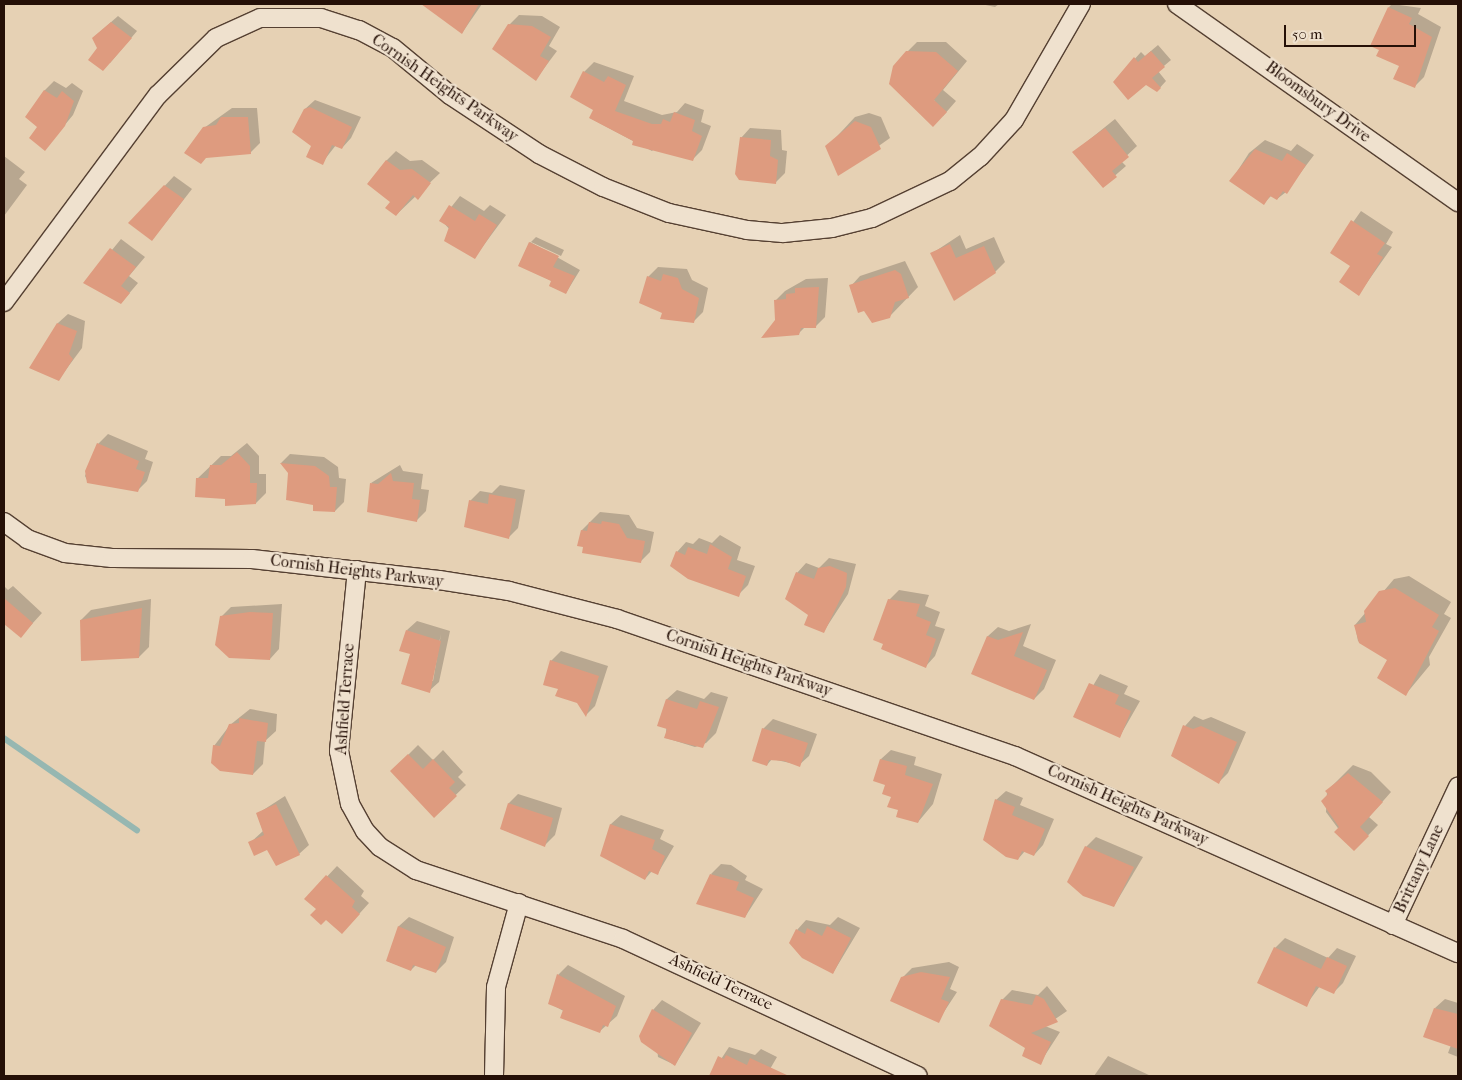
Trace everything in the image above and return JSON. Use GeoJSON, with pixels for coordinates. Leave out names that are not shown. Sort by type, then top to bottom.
{"type":"FeatureCollection","features":[{"type":"Feature","properties":{"kind":"street","name":"Cornish Heights Parkway"},"geometry":{"type":"LineString","coordinates":[[4,302],[158,95],[216,38],[258,11],[320,18],[359,30],[393,48],[450,95],[531,148],[603,187],[669,213],[747,230],[783,233],[832,228],[872,218],[950,181],[980,157],[1014,120],[1081,4]]}},
{"type":"Feature","properties":{"kind":"street","name":"Bloomsbury Drive"},"geometry":{"type":"LineString","coordinates":[[1177,4],[1458,202]]}},
{"type":"Feature","properties":{"kind":"street","name":"Cornish Heights Parkway"},"geometry":{"type":"LineString","coordinates":[[4,522],[27,539],[65,553],[112,558],[252,559],[357,570],[509,591],[617,619],[768,667],[1015,756],[1458,953]]}},
{"type":"Feature","properties":{"kind":"street","name":"Ashfield Terrace"},"geometry":{"type":"LineString","coordinates":[[357,570],[339,751],[350,804],[365,831],[380,847],[416,870],[624,938],[708,974],[918,1076]]}},
{"type":"Feature","properties":{"kind":"street","name":"Brittany Lane"},"geometry":{"type":"LineString","coordinates":[[1393,925],[1458,787]]}},
{"type":"Feature","properties":{"kind":"street"},"geometry":{"type":"LineString","coordinates":[[494,1076],[496,987],[519,903]]}},
{"type":"Feature","properties":{"kind":"building"},"geometry":{"type":"Polygon","coordinates":[[[421,4],[479,4],[462,34],[421,4]]]}},
{"type":"Feature","properties":{"kind":"building"},"geometry":{"type":"Polygon","coordinates":[[[1388,7],[1412,18],[1409,24],[1432,37],[1415,88],[1393,79],[1399,66],[1376,56],[1379,50],[1370,46],[1388,7]]]}},
{"type":"Feature","properties":{"kind":"building"},"geometry":{"type":"Polygon","coordinates":[[[111,22],[132,38],[103,71],[88,60],[97,48],[92,38],[111,22]]]}},
{"type":"Feature","properties":{"kind":"building"},"geometry":{"type":"Polygon","coordinates":[[[508,24],[532,26],[551,37],[540,56],[549,61],[536,81],[492,49],[508,24]]]}},
{"type":"Feature","properties":{"kind":"building"},"geometry":{"type":"Polygon","coordinates":[[[906,51],[936,52],[958,71],[934,100],[947,112],[933,127],[889,84],[893,66],[906,51]]]}},
{"type":"Feature","properties":{"kind":"building"},"geometry":{"type":"Polygon","coordinates":[[[1151,51],[1165,67],[1152,78],[1161,88],[1157,92],[1146,85],[1128,100],[1113,82],[1134,57],[1138,62],[1151,51]]]}},
{"type":"Feature","properties":{"kind":"building"},"geometry":{"type":"Polygon","coordinates":[[[583,71],[604,82],[608,76],[626,85],[615,111],[652,124],[661,124],[663,119],[670,122],[674,112],[695,120],[692,131],[702,136],[693,161],[632,145],[633,141],[589,118],[593,110],[570,97],[583,71]]]}},
{"type":"Feature","properties":{"kind":"building"},"geometry":{"type":"Polygon","coordinates":[[[44,90],[57,98],[62,91],[74,101],[65,126],[45,151],[29,138],[37,127],[25,117],[44,90]]]}},
{"type":"Feature","properties":{"kind":"building"},"geometry":{"type":"Polygon","coordinates":[[[310,107],[352,127],[342,149],[332,145],[323,165],[306,157],[311,146],[292,132],[304,109],[310,107]]]}},
{"type":"Feature","properties":{"kind":"building"},"geometry":{"type":"Polygon","coordinates":[[[221,117],[248,117],[251,154],[206,158],[201,164],[184,153],[203,127],[216,125],[221,117]]]}},
{"type":"Feature","properties":{"kind":"building"},"geometry":{"type":"Polygon","coordinates":[[[855,121],[871,127],[881,149],[838,176],[825,146],[855,121]]]}},
{"type":"Feature","properties":{"kind":"building"},"geometry":{"type":"Polygon","coordinates":[[[1105,128],[1129,157],[1112,171],[1117,177],[1103,188],[1072,152],[1105,128]]]}},
{"type":"Feature","properties":{"kind":"building"},"geometry":{"type":"Polygon","coordinates":[[[740,137],[771,140],[770,156],[778,160],[776,184],[739,180],[735,174],[740,137]]]}},
{"type":"Feature","properties":{"kind":"building"},"geometry":{"type":"Polygon","coordinates":[[[1255,149],[1282,161],[1287,153],[1306,165],[1287,194],[1283,191],[1277,200],[1270,196],[1264,205],[1229,181],[1255,149]]]}},
{"type":"Feature","properties":{"kind":"building"},"geometry":{"type":"Polygon","coordinates":[[[386,160],[400,170],[412,169],[431,183],[418,200],[413,195],[396,216],[385,208],[390,202],[367,184],[386,160]]]}},
{"type":"Feature","properties":{"kind":"building"},"geometry":{"type":"Polygon","coordinates":[[[164,185],[184,199],[152,241],[128,223],[164,185]]]}},
{"type":"Feature","properties":{"kind":"building"},"geometry":{"type":"Polygon","coordinates":[[[449,205],[475,221],[479,214],[497,225],[475,259],[444,241],[449,227],[439,221],[449,205]]]}},
{"type":"Feature","properties":{"kind":"building"},"geometry":{"type":"Polygon","coordinates":[[[1351,220],[1385,243],[1377,254],[1383,257],[1359,296],[1339,282],[1350,266],[1330,253],[1351,220]]]}},
{"type":"Feature","properties":{"kind":"building"},"geometry":{"type":"Polygon","coordinates":[[[529,242],[559,256],[553,267],[575,276],[566,294],[549,286],[551,281],[518,266],[529,242]]]}},
{"type":"Feature","properties":{"kind":"building"},"geometry":{"type":"Polygon","coordinates":[[[950,244],[956,258],[984,246],[996,273],[954,301],[930,253],[950,244]]]}},
{"type":"Feature","properties":{"kind":"building"},"geometry":{"type":"Polygon","coordinates":[[[110,248],[136,267],[121,286],[130,293],[121,304],[83,283],[110,248]]]}},
{"type":"Feature","properties":{"kind":"building"},"geometry":{"type":"Polygon","coordinates":[[[895,270],[901,274],[909,298],[895,302],[890,318],[872,323],[864,311],[858,313],[849,285],[895,270]]]}},
{"type":"Feature","properties":{"kind":"building"},"geometry":{"type":"Polygon","coordinates":[[[663,274],[678,278],[682,289],[699,298],[694,323],[660,319],[662,313],[639,303],[647,276],[661,281],[663,274]]]}},
{"type":"Feature","properties":{"kind":"building"},"geometry":{"type":"Polygon","coordinates":[[[819,287],[816,328],[801,328],[799,335],[761,338],[775,320],[774,300],[786,299],[786,294],[795,293],[795,288],[819,287]]]}},
{"type":"Feature","properties":{"kind":"building"},"geometry":{"type":"Polygon","coordinates":[[[57,323],[77,331],[69,354],[73,359],[59,381],[29,368],[57,323]]]}},
{"type":"Feature","properties":{"kind":"building"},"geometry":{"type":"Polygon","coordinates":[[[97,443],[139,461],[136,469],[145,472],[138,492],[87,483],[85,471],[97,443]]]}},
{"type":"Feature","properties":{"kind":"building"},"geometry":{"type":"Polygon","coordinates":[[[237,452],[250,466],[250,483],[257,483],[256,504],[225,506],[225,499],[195,497],[196,478],[208,478],[210,465],[221,465],[237,452]]]}},
{"type":"Feature","properties":{"kind":"building"},"geometry":{"type":"Polygon","coordinates":[[[280,463],[315,466],[329,476],[330,487],[337,487],[335,512],[313,511],[313,505],[286,500],[288,473],[280,463]]]}},
{"type":"Feature","properties":{"kind":"building"},"geometry":{"type":"Polygon","coordinates":[[[391,473],[393,481],[414,483],[412,499],[420,500],[417,522],[367,512],[370,483],[378,484],[391,473]]]}},
{"type":"Feature","properties":{"kind":"building"},"geometry":{"type":"Polygon","coordinates":[[[489,494],[516,499],[509,539],[464,527],[469,500],[488,504],[489,494]]]}},
{"type":"Feature","properties":{"kind":"building"},"geometry":{"type":"Polygon","coordinates":[[[602,521],[619,524],[627,538],[645,541],[641,563],[582,553],[583,547],[577,546],[581,530],[587,531],[589,522],[601,524],[602,521]]]}},
{"type":"Feature","properties":{"kind":"building"},"geometry":{"type":"Polygon","coordinates":[[[710,544],[732,557],[728,569],[746,576],[739,597],[688,579],[670,566],[676,551],[685,555],[688,547],[707,554],[710,544]]]}},
{"type":"Feature","properties":{"kind":"building"},"geometry":{"type":"Polygon","coordinates":[[[830,566],[847,573],[846,587],[824,633],[804,625],[808,615],[785,599],[796,572],[814,579],[818,568],[830,566]]]}},
{"type":"Feature","properties":{"kind":"building"},"geometry":{"type":"Polygon","coordinates":[[[1395,588],[1439,615],[1432,627],[1439,631],[1406,696],[1377,678],[1387,660],[1359,643],[1354,625],[1366,622],[1364,611],[1379,591],[1395,588]]]}},
{"type":"Feature","properties":{"kind":"building"},"geometry":{"type":"Polygon","coordinates":[[[4,598],[33,623],[21,638],[4,624],[4,598]]]}},
{"type":"Feature","properties":{"kind":"building"},"geometry":{"type":"Polygon","coordinates":[[[888,599],[920,604],[916,616],[931,622],[926,635],[936,639],[926,668],[881,649],[883,644],[873,640],[888,599]]]}},
{"type":"Feature","properties":{"kind":"building"},"geometry":{"type":"Polygon","coordinates":[[[142,608],[139,658],[81,661],[80,620],[142,608]]]}},
{"type":"Feature","properties":{"kind":"building"},"geometry":{"type":"Polygon","coordinates":[[[250,612],[273,613],[270,660],[229,658],[215,645],[220,616],[250,612]]]}},
{"type":"Feature","properties":{"kind":"building"},"geometry":{"type":"Polygon","coordinates":[[[406,630],[441,641],[430,693],[401,684],[410,654],[399,651],[406,630]]]}},
{"type":"Feature","properties":{"kind":"building"},"geometry":{"type":"Polygon","coordinates":[[[1023,632],[1014,656],[1047,670],[1034,700],[971,674],[987,636],[998,640],[1023,632]]]}},
{"type":"Feature","properties":{"kind":"building"},"geometry":{"type":"Polygon","coordinates":[[[550,660],[599,676],[586,717],[577,703],[555,696],[558,689],[543,685],[550,660]]]}},
{"type":"Feature","properties":{"kind":"building"},"geometry":{"type":"Polygon","coordinates":[[[1089,683],[1119,695],[1115,704],[1131,711],[1120,738],[1073,717],[1089,683]]]}},
{"type":"Feature","properties":{"kind":"building"},"geometry":{"type":"Polygon","coordinates":[[[666,699],[697,709],[700,701],[719,707],[703,748],[664,738],[667,729],[657,726],[666,699]]]}},
{"type":"Feature","properties":{"kind":"building"},"geometry":{"type":"Polygon","coordinates":[[[239,718],[268,723],[266,742],[257,741],[253,775],[220,771],[211,763],[213,745],[220,746],[229,724],[239,723],[239,718]]]}},
{"type":"Feature","properties":{"kind":"building"},"geometry":{"type":"Polygon","coordinates":[[[1183,725],[1193,729],[1201,726],[1237,742],[1219,784],[1171,756],[1183,725]]]}},
{"type":"Feature","properties":{"kind":"building"},"geometry":{"type":"Polygon","coordinates":[[[762,728],[808,743],[800,767],[784,761],[769,760],[767,766],[752,761],[762,728]]]}},
{"type":"Feature","properties":{"kind":"building"},"geometry":{"type":"Polygon","coordinates":[[[408,754],[423,769],[433,759],[455,782],[449,788],[457,796],[434,818],[390,771],[408,754]]]}},
{"type":"Feature","properties":{"kind":"building"},"geometry":{"type":"Polygon","coordinates":[[[880,759],[907,766],[905,775],[933,784],[918,823],[896,817],[898,810],[887,807],[891,797],[882,794],[885,785],[873,781],[880,759]]]}},
{"type":"Feature","properties":{"kind":"building"},"geometry":{"type":"Polygon","coordinates":[[[1348,773],[1383,802],[1360,827],[1369,836],[1354,851],[1334,832],[1339,827],[1321,801],[1328,794],[1325,791],[1348,773]]]}},
{"type":"Feature","properties":{"kind":"building"},"geometry":{"type":"Polygon","coordinates":[[[995,799],[1015,807],[1012,815],[1045,829],[1034,856],[1022,851],[1018,860],[1006,857],[983,840],[995,799]]]}},
{"type":"Feature","properties":{"kind":"building"},"geometry":{"type":"Polygon","coordinates":[[[508,803],[553,818],[545,847],[500,829],[508,803]]]}},
{"type":"Feature","properties":{"kind":"building"},"geometry":{"type":"Polygon","coordinates":[[[276,804],[300,855],[276,866],[267,850],[254,856],[248,842],[264,835],[256,813],[276,804]]]}},
{"type":"Feature","properties":{"kind":"building"},"geometry":{"type":"Polygon","coordinates":[[[610,824],[655,840],[652,849],[665,856],[658,875],[649,871],[645,880],[600,856],[610,824]]]}},
{"type":"Feature","properties":{"kind":"building"},"geometry":{"type":"Polygon","coordinates":[[[1085,846],[1134,867],[1114,907],[1083,896],[1067,882],[1085,846]]]}},
{"type":"Feature","properties":{"kind":"building"},"geometry":{"type":"Polygon","coordinates":[[[710,874],[739,882],[736,890],[754,898],[745,918],[696,904],[710,874]]]}},
{"type":"Feature","properties":{"kind":"building"},"geometry":{"type":"Polygon","coordinates":[[[326,875],[355,901],[352,907],[360,914],[342,934],[326,920],[321,925],[310,915],[316,909],[304,899],[326,875]]]}},
{"type":"Feature","properties":{"kind":"building"},"geometry":{"type":"Polygon","coordinates":[[[398,926],[446,947],[436,973],[413,965],[411,971],[386,961],[398,926]]]}},
{"type":"Feature","properties":{"kind":"building"},"geometry":{"type":"Polygon","coordinates":[[[827,926],[851,938],[833,974],[802,958],[789,943],[796,929],[805,934],[807,928],[822,936],[827,926]]]}},
{"type":"Feature","properties":{"kind":"building"},"geometry":{"type":"Polygon","coordinates":[[[1274,947],[1321,969],[1327,957],[1347,966],[1334,994],[1316,986],[1307,1007],[1257,983],[1274,947]]]}},
{"type":"Feature","properties":{"kind":"building"},"geometry":{"type":"Polygon","coordinates":[[[921,972],[950,977],[941,999],[949,1002],[939,1023],[890,1001],[901,977],[921,972]]]}},
{"type":"Feature","properties":{"kind":"building"},"geometry":{"type":"Polygon","coordinates":[[[557,974],[616,1006],[608,1027],[603,1025],[600,1033],[560,1018],[563,1010],[548,1004],[557,974]]]}},
{"type":"Feature","properties":{"kind":"building"},"geometry":{"type":"Polygon","coordinates":[[[1036,995],[1044,999],[1058,1022],[1031,1033],[1051,1042],[1041,1065],[1022,1056],[1025,1048],[989,1026],[1001,999],[1032,1005],[1036,995]]]}},
{"type":"Feature","properties":{"kind":"building"},"geometry":{"type":"Polygon","coordinates":[[[1434,1008],[1458,1014],[1458,1049],[1423,1037],[1434,1008]]]}},
{"type":"Feature","properties":{"kind":"building"},"geometry":{"type":"Polygon","coordinates":[[[652,1009],[692,1033],[675,1066],[641,1042],[639,1036],[652,1009]]]}},
{"type":"Feature","properties":{"kind":"building"},"geometry":{"type":"Polygon","coordinates":[[[726,1055],[747,1065],[750,1058],[789,1076],[709,1076],[718,1056],[724,1059],[726,1055]]]}},
{"type":"Feature","properties":{"kind":"waterway"},"geometry":{"type":"LineString","coordinates":[[4,738],[137,830]]}}]}
